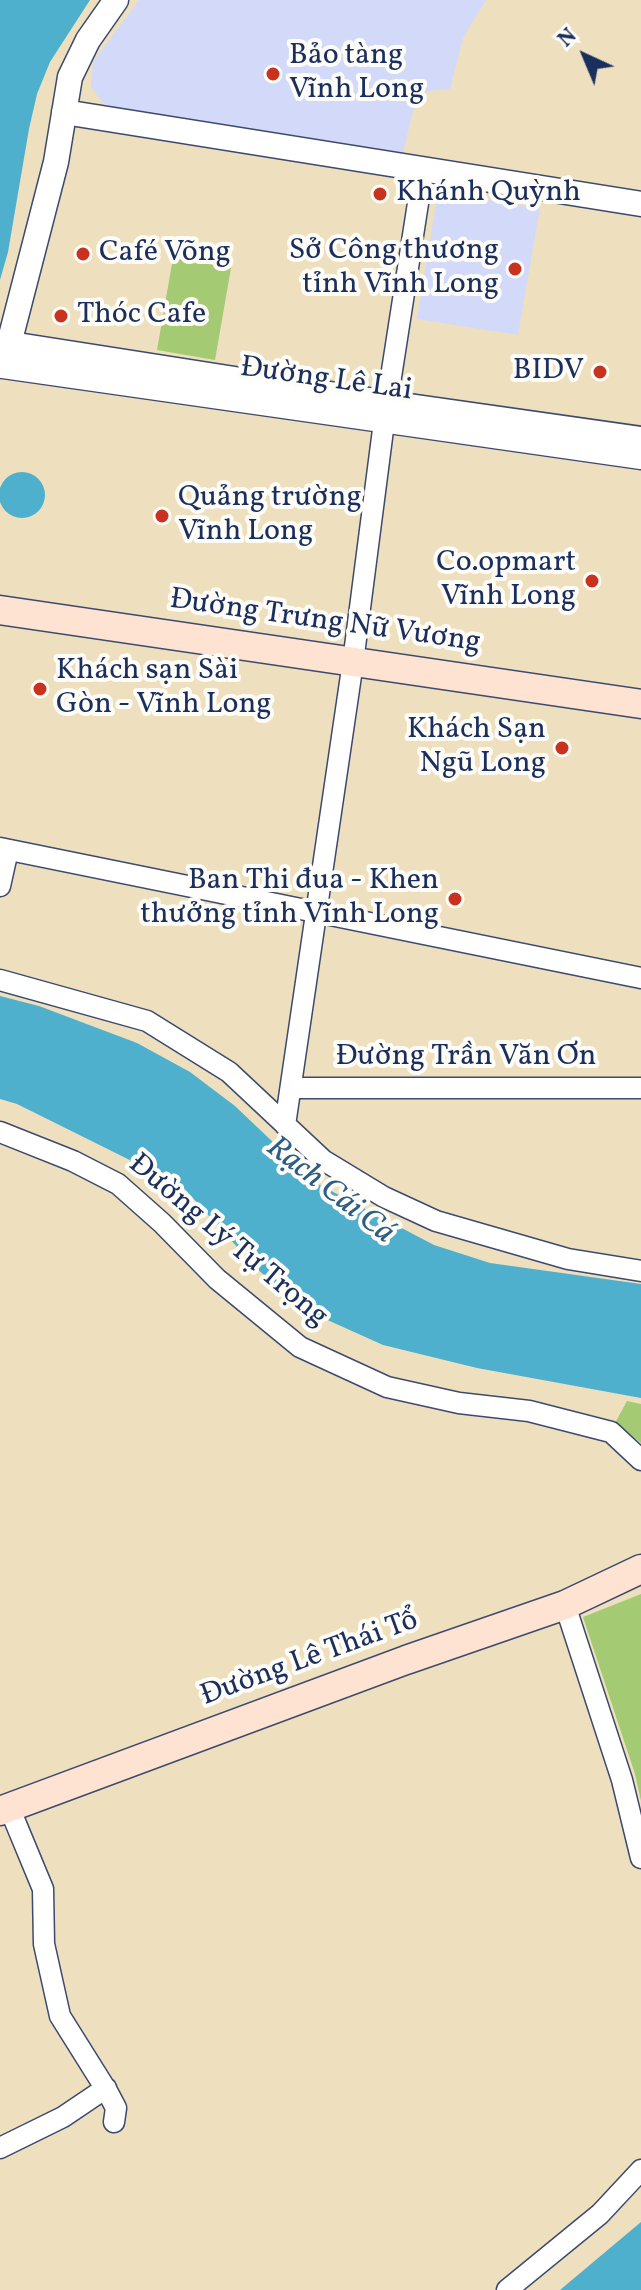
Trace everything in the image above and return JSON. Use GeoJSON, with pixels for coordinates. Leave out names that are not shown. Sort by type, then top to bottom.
{"type":"FeatureCollection","features":[{"type":"Feature","properties":{"kind":"main road","name":"Đường Trưng Nữ Vương"},"geometry":{"type":"LineString","coordinates":[[0,610],[641,704]]}},
{"type":"Feature","properties":{"kind":"main road","name":"Đường Lê Thái Tổ"},"geometry":{"type":"LineString","coordinates":[[4,1809],[406,1660],[565,1605],[641,1569]]}},
{"type":"Feature","properties":{"kind":"street"},"geometry":{"type":"LineString","coordinates":[[5,361],[56,162],[70,77],[88,40],[116,0]]}},
{"type":"Feature","properties":{"kind":"street"},"geometry":{"type":"LineString","coordinates":[[64,112],[641,204]]}},
{"type":"Feature","properties":{"kind":"street"},"geometry":{"type":"LineString","coordinates":[[285,1125],[423,171]]}},
{"type":"Feature","properties":{"kind":"street","name":"Đường Lê Lai"},"geometry":{"type":"LineString","coordinates":[[5,361],[386,412],[641,439]]}},
{"type":"Feature","properties":{"kind":"street","name":"Đường Lê Lai"},"geometry":{"type":"LineString","coordinates":[[386,412],[641,457]]}},
{"type":"Feature","properties":{"kind":"street"},"geometry":{"type":"LineString","coordinates":[[0,886],[4,849],[641,978]]}},
{"type":"Feature","properties":{"kind":"street"},"geometry":{"type":"LineString","coordinates":[[0,980],[147,1021],[229,1072],[323,1160],[436,1221],[568,1259],[641,1271]]}},
{"type":"Feature","properties":{"kind":"street","name":"Đường Trần Văn Ơn"},"geometry":{"type":"LineString","coordinates":[[291,1088],[641,1088]]}},
{"type":"Feature","properties":{"kind":"street","name":"Đường Lý Tự Trọng"},"geometry":{"type":"LineString","coordinates":[[0,1132],[73,1161],[118,1184],[217,1279],[300,1347],[387,1387],[459,1403],[529,1411],[611,1432],[641,1460]]}},
{"type":"Feature","properties":{"kind":"street"},"geometry":{"type":"LineString","coordinates":[[565,1605],[622,1780],[641,1858]]}},
{"type":"Feature","properties":{"kind":"street"},"geometry":{"type":"LineString","coordinates":[[4,1809],[43,1889],[44,1944],[60,2016],[106,2088],[116,2108],[114,2122]]}},
{"type":"Feature","properties":{"kind":"street"},"geometry":{"type":"LineString","coordinates":[[0,2148],[63,2117],[106,2088]]}},
{"type":"Feature","properties":{"kind":"street"},"geometry":{"type":"LineString","coordinates":[[507,2290],[600,2214],[641,2170]]}},
{"type":"Feature","properties":{"kind":"shaded area","name":"Bảo tàng Vĩnh Long"},"geometry":{"type":"Polygon","coordinates":[[[139,0],[486,0],[463,38],[450,89],[427,91],[413,111],[402,157],[121,110],[103,103],[91,87],[93,62],[139,0]]]}},
{"type":"Feature","properties":{"kind":"shaded area"},"geometry":{"type":"Polygon","coordinates":[[[438,192],[540,208],[518,335],[417,319],[438,192]]]}},
{"type":"Feature","properties":{"kind":"green space"},"geometry":{"type":"Polygon","coordinates":[[[173,258],[231,268],[215,360],[157,350],[173,258]]]}},
{"type":"Feature","properties":{"kind":"green space"},"geometry":{"type":"Polygon","coordinates":[[[627,1401],[641,1404],[641,1443],[615,1423],[627,1401]]]}},
{"type":"Feature","properties":{"kind":"green space"},"geometry":{"type":"Polygon","coordinates":[[[641,1594],[641,1801],[583,1617],[641,1594]]]}},
{"type":"Feature","properties":{"kind":"water"},"geometry":{"type":"Polygon","coordinates":[[[0,0],[90,0],[50,62],[37,94],[0,280],[0,0]]]}},
{"type":"Feature","properties":{"kind":"water"},"geometry":{"type":"Polygon","coordinates":[[[22,472],[39,478],[45,495],[39,512],[22,518],[5,512],[-1,495],[5,478],[22,472]]]}},
{"type":"Feature","properties":{"kind":"water","name":"Rạch Cái Cá"},"geometry":{"type":"Polygon","coordinates":[[[0,996],[39,1006],[137,1043],[190,1072],[235,1106],[316,1183],[434,1245],[490,1263],[641,1284],[641,1398],[477,1368],[383,1345],[323,1318],[257,1269],[182,1186],[17,1104],[0,1099],[0,996]]]}},
{"type":"Feature","properties":{"kind":"water"},"geometry":{"type":"Polygon","coordinates":[[[641,2222],[641,2290],[560,2290],[641,2222]]]}},
{"type":"Feature","properties":{"kind":"place","name":"Bảo tàng Vĩnh Long"},"geometry":{"type":"Point","coordinates":[273,74]}},
{"type":"Feature","properties":{"kind":"place","name":"Khánh Quỳnh"},"geometry":{"type":"Point","coordinates":[380,194]}},
{"type":"Feature","properties":{"kind":"place","name":"Café Võng"},"geometry":{"type":"Point","coordinates":[83,254]}},
{"type":"Feature","properties":{"kind":"place","name":"Sở Công thương tỉnh Vĩnh Long"},"geometry":{"type":"Point","coordinates":[515,269]}},
{"type":"Feature","properties":{"kind":"place","name":"Thóc Cafe"},"geometry":{"type":"Point","coordinates":[61,316]}},
{"type":"Feature","properties":{"kind":"place","name":"BIDV"},"geometry":{"type":"Point","coordinates":[600,372]}},
{"type":"Feature","properties":{"kind":"place","name":"Quảng trường Vĩnh Long"},"geometry":{"type":"Point","coordinates":[162,516]}},
{"type":"Feature","properties":{"kind":"place","name":"Co.opmart Vĩnh Long"},"geometry":{"type":"Point","coordinates":[592,581]}},
{"type":"Feature","properties":{"kind":"place","name":"Khách sạn Sài Gòn - Vĩnh Long"},"geometry":{"type":"Point","coordinates":[40,689]}},
{"type":"Feature","properties":{"kind":"place","name":"Khách Sạn Ngũ Long"},"geometry":{"type":"Point","coordinates":[562,748]}},
{"type":"Feature","properties":{"kind":"place","name":"Ban Thi đua - Khen thưởng tỉnh Vĩnh Long"},"geometry":{"type":"Point","coordinates":[455,899]}}]}
